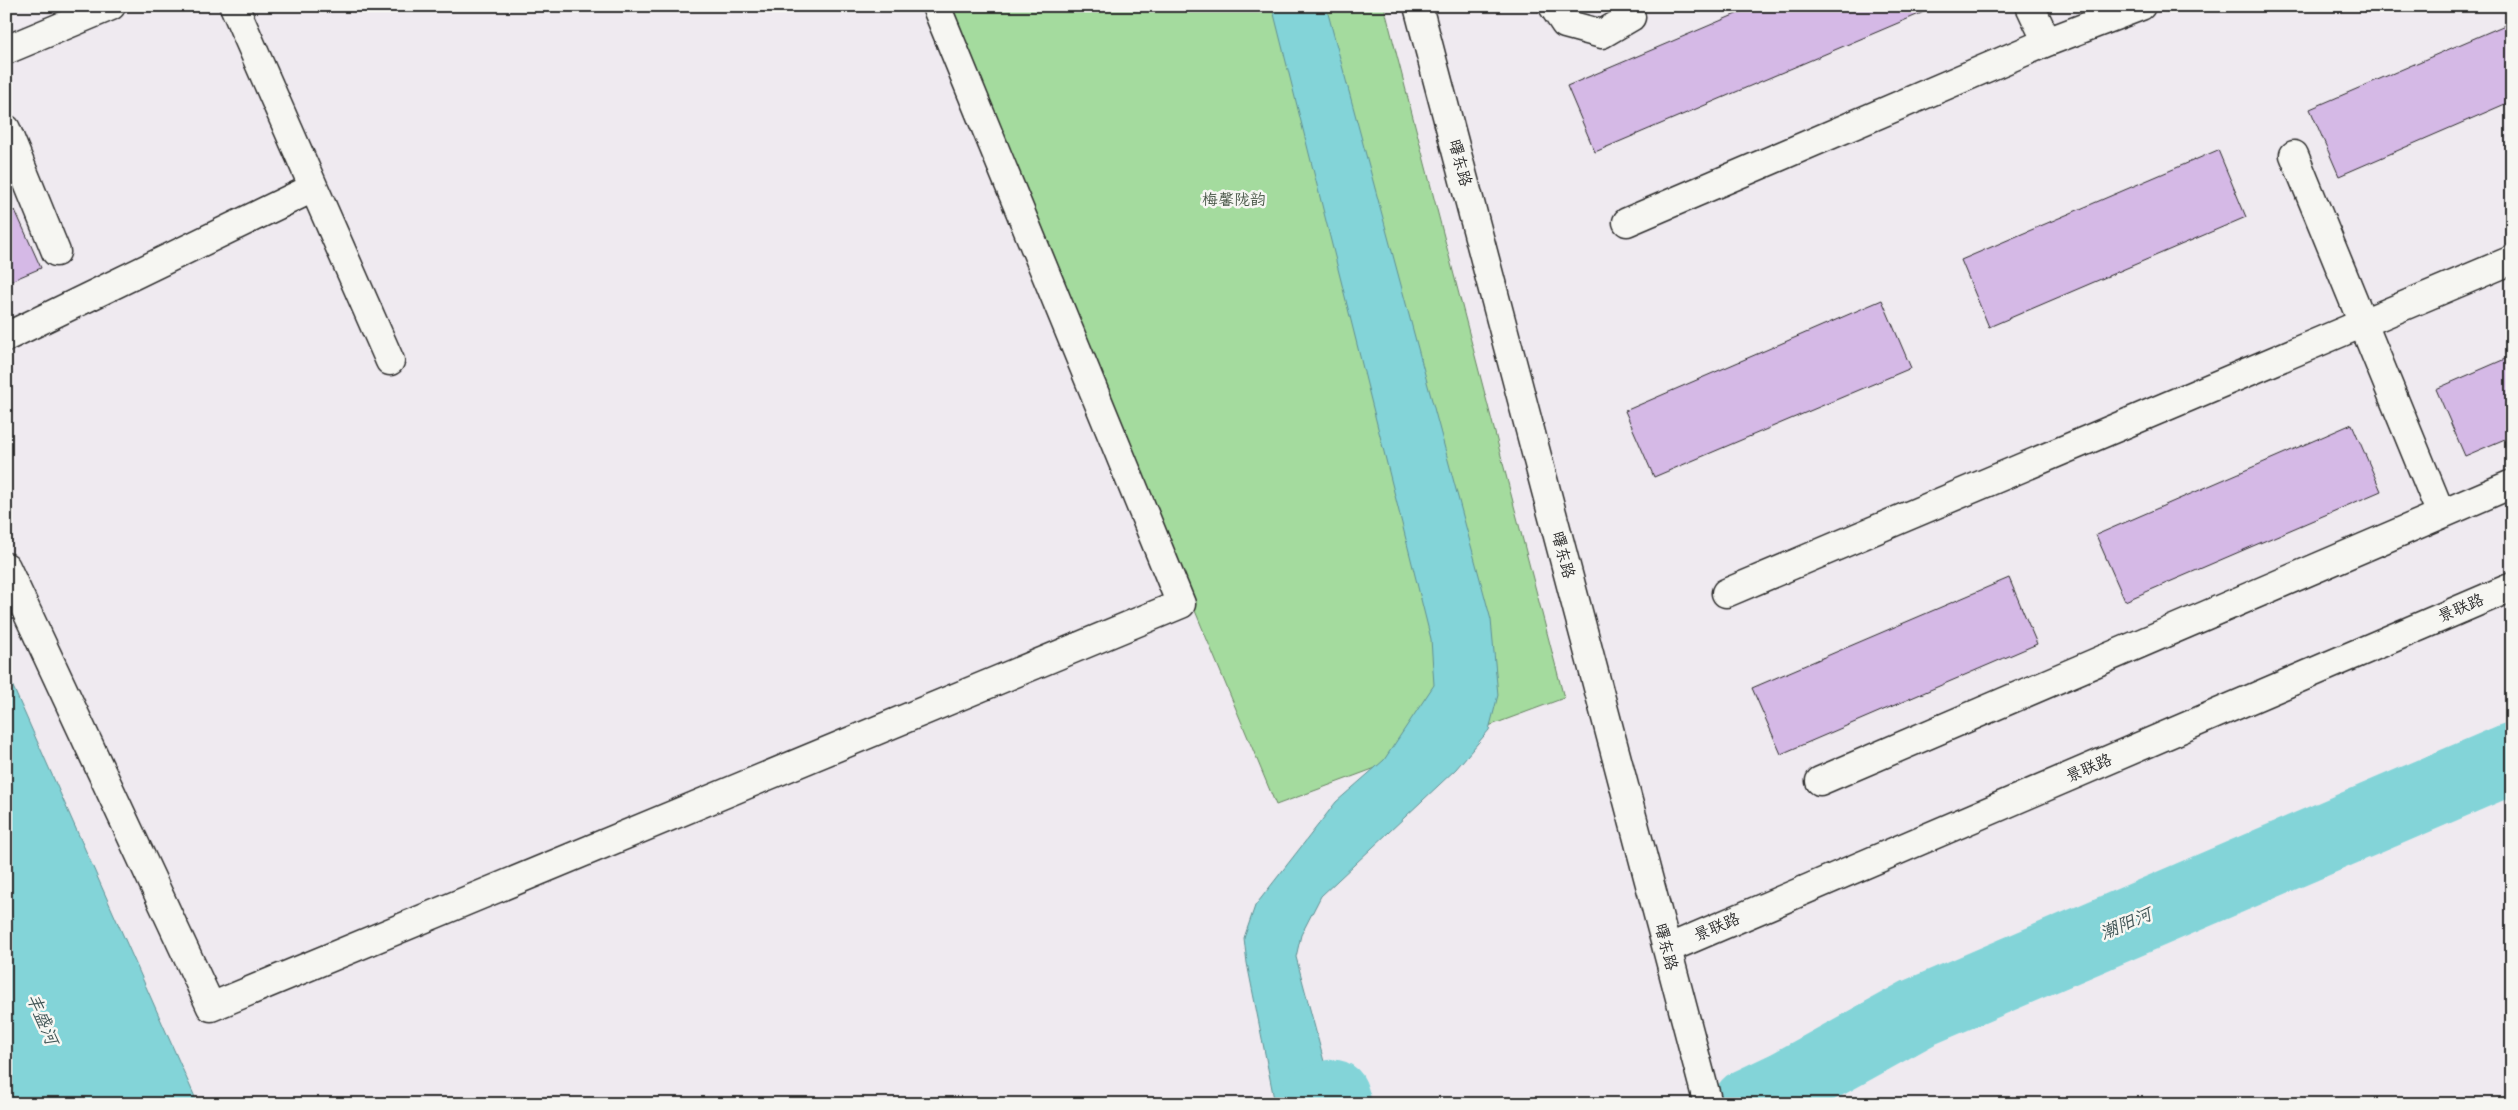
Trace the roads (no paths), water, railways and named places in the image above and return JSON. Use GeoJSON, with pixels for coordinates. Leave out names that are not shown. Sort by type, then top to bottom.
{"type":"FeatureCollection","features":[{"type":"Feature","properties":{"kind":"street"},"geometry":{"type":"LineString","coordinates":[[6,50],[110,6]]}},
{"type":"Feature","properties":{"kind":"street"},"geometry":{"type":"LineString","coordinates":[[234,6],[390,361]]}},
{"type":"Feature","properties":{"kind":"street"},"geometry":{"type":"LineString","coordinates":[[6,567],[211,1007],[1181,604],[936,6]]}},
{"type":"Feature","properties":{"kind":"street","name":"曙东路"},"geometry":{"type":"LineString","coordinates":[[1418,6],[1704,1092]]}},
{"type":"Feature","properties":{"kind":"street"},"geometry":{"type":"LineString","coordinates":[[1553,6],[1565,24],[1602,34],[1631,17]]}},
{"type":"Feature","properties":{"kind":"street"},"geometry":{"type":"LineString","coordinates":[[2030,6],[2047,42]]}},
{"type":"Feature","properties":{"kind":"street"},"geometry":{"type":"LineString","coordinates":[[1627,222],[2047,42],[2141,6]]}},
{"type":"Feature","properties":{"kind":"street"},"geometry":{"type":"LineString","coordinates":[[6,129],[14,167],[56,252]]}},
{"type":"Feature","properties":{"kind":"street"},"geometry":{"type":"LineString","coordinates":[[2294,155],[2441,514]]}},
{"type":"Feature","properties":{"kind":"street"},"geometry":{"type":"LineString","coordinates":[[6,337],[313,188]]}},
{"type":"Feature","properties":{"kind":"street"},"geometry":{"type":"LineString","coordinates":[[1726,593],[2512,260]]}},
{"type":"Feature","properties":{"kind":"street"},"geometry":{"type":"LineString","coordinates":[[1820,781],[2512,484]]}},
{"type":"Feature","properties":{"kind":"street","name":"景联路"},"geometry":{"type":"LineString","coordinates":[[1667,949],[2512,587]]}},
{"type":"Feature","properties":{"kind":"water"},"geometry":{"type":"Polygon","coordinates":[[[1272,6],[1326,6],[1491,620],[1498,695],[1489,730],[1456,769],[1321,896],[1301,935],[1296,957],[1333,1095],[1312,1104],[1275,1104],[1247,963],[1244,938],[1255,906],[1336,802],[1384,760],[1434,685],[1431,639],[1272,6]]]}},
{"type":"Feature","properties":{"kind":"water","name":"丰盛河"},"geometry":{"type":"Polygon","coordinates":[[[6,671],[198,1104],[6,1104],[6,671]]]}},
{"type":"Feature","properties":{"kind":"waterway","name":"潮阳河"},"geometry":{"type":"LineString","coordinates":[[1748,1104],[1788,1085],[1918,1013],[2512,758]]}},
{"type":"Feature","properties":{"kind":"waterway","name":"潮阳河"},"geometry":{"type":"LineString","coordinates":[[1312,1104],[1333,1095],[1336,1104]]}},
{"type":"Feature","properties":{"kind":"park label","name":"梅馨陇韵"},"geometry":{"type":"Point","coordinates":[1234,200]}}]}
